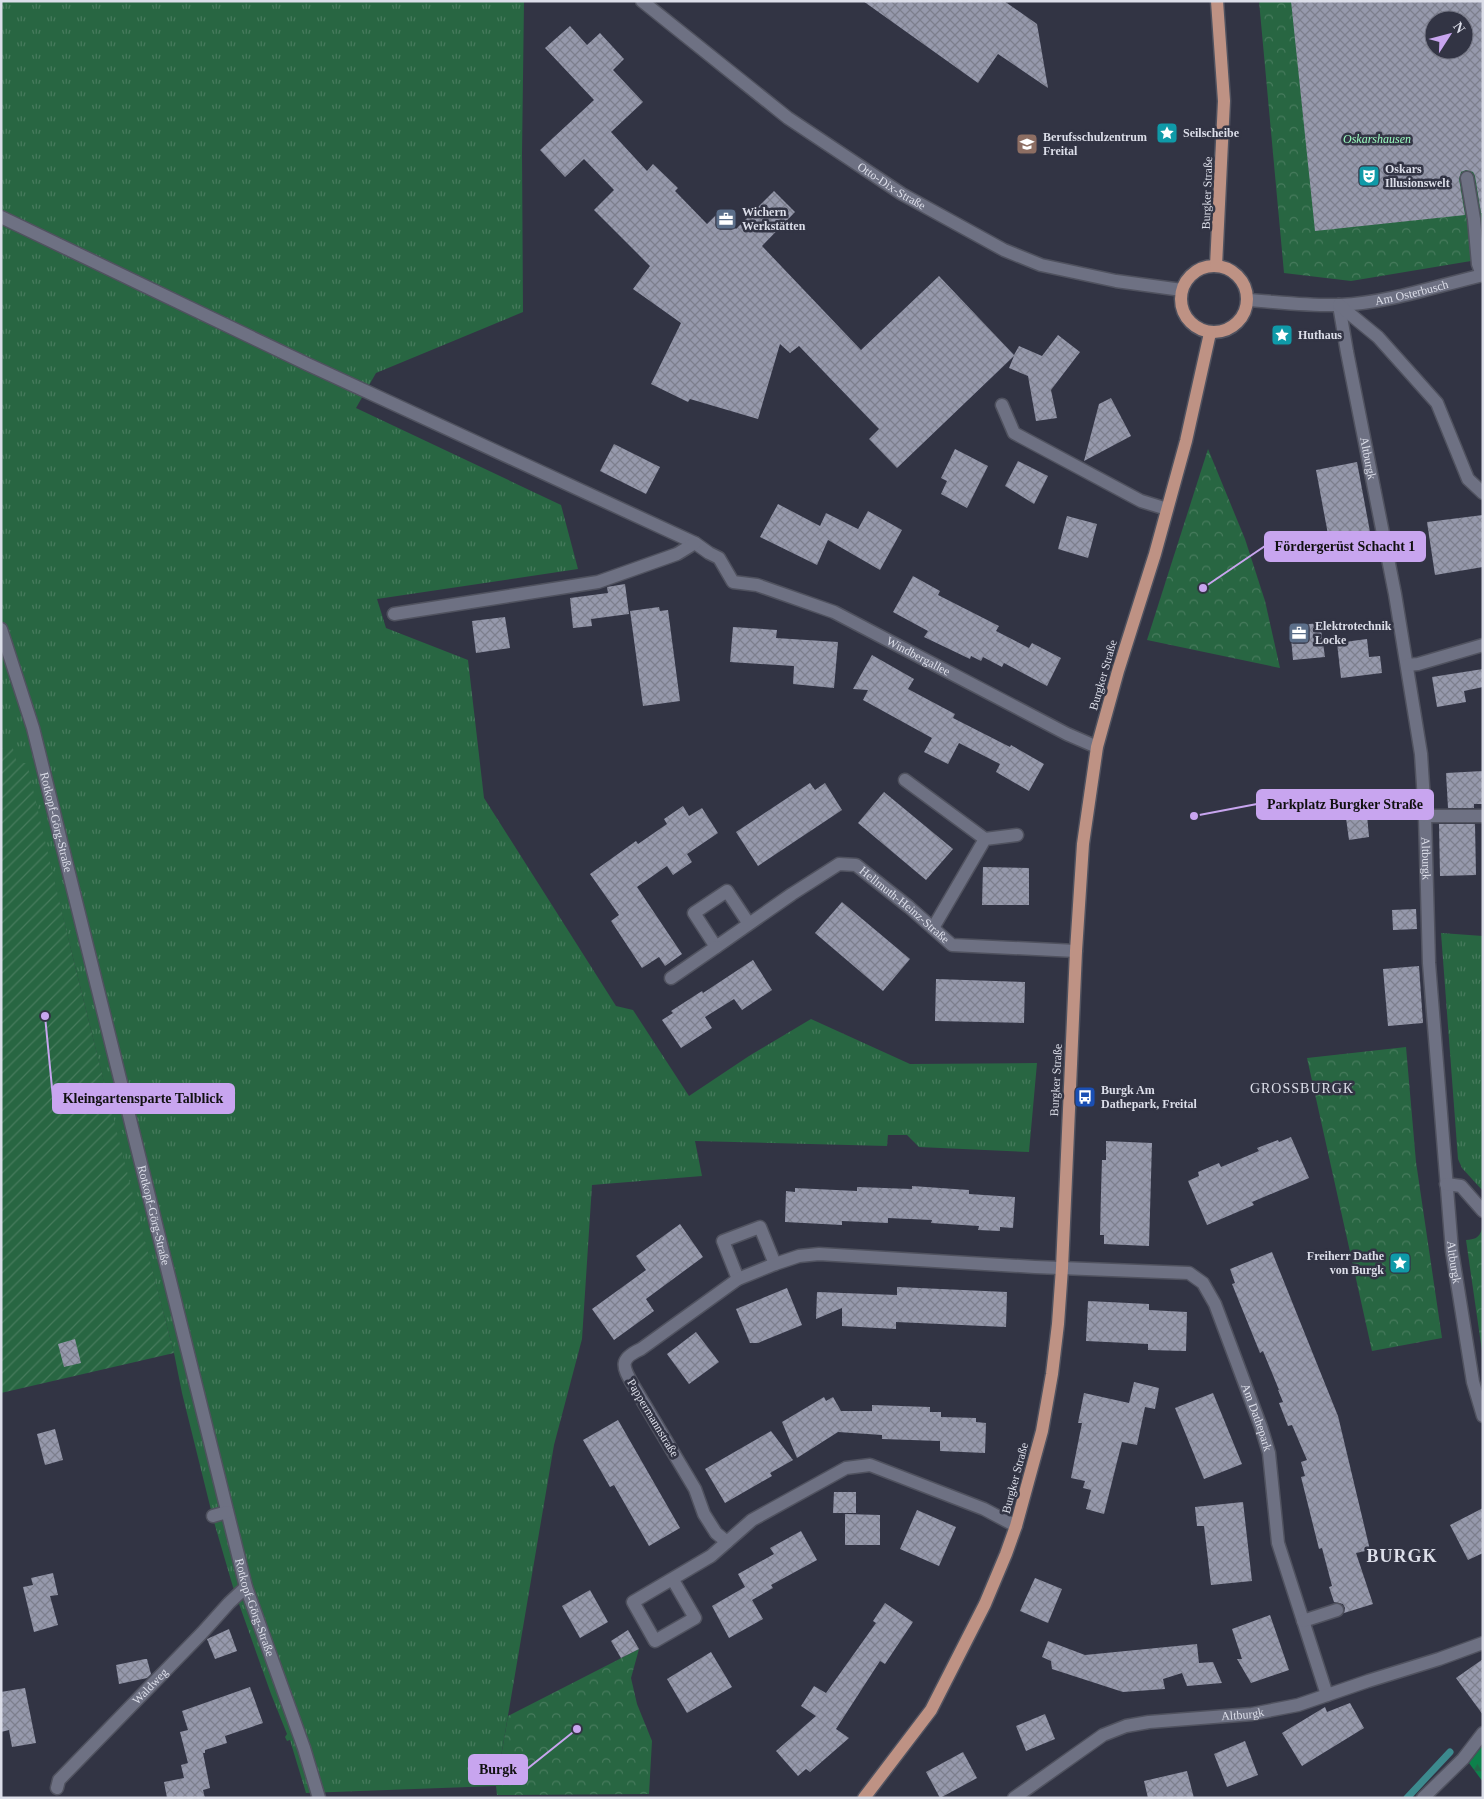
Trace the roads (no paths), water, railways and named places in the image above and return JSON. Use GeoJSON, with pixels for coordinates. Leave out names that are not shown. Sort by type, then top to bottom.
{"type":"FeatureCollection","features":[{"type":"Feature","properties":{"kind":"main road","name":"Burgker Straße"},"geometry":{"type":"LineString","coordinates":[[1216,266],[1224,101],[1217,1]]}},
{"type":"Feature","properties":{"kind":"main road"},"geometry":{"type":"LineString","coordinates":[[1216,266],[1226,268],[1235,273],[1242,281],[1248,300],[1246,311],[1240,321],[1232,328],[1210,333],[1199,329],[1190,322],[1183,312],[1181,301],[1182,290],[1187,280],[1195,272],[1205,267],[1216,266]]}},
{"type":"Feature","properties":{"kind":"main road","name":"Burgker Straße"},"geometry":{"type":"LineString","coordinates":[[864,1798],[932,1710],[985,1604],[1016,1526],[1042,1432],[1052,1374],[1062,1268],[1076,951],[1083,844],[1097,746],[1186,441],[1210,333]]}},
{"type":"Feature","properties":{"kind":"street","name":"Otto-Dix-Straße"},"geometry":{"type":"LineString","coordinates":[[642,1],[788,118],[902,194],[996,246],[1041,265],[1116,281],[1182,290]]}},
{"type":"Feature","properties":{"kind":"street"},"geometry":{"type":"LineString","coordinates":[[1467,178],[1474,219],[1478,264],[1482,275]]}},
{"type":"Feature","properties":{"kind":"street"},"geometry":{"type":"LineString","coordinates":[[1,217],[307,364],[696,542]]}},
{"type":"Feature","properties":{"kind":"street","name":"Am Osterbusch"},"geometry":{"type":"LineString","coordinates":[[1248,300],[1339,305],[1393,298],[1482,275]]}},
{"type":"Feature","properties":{"kind":"street"},"geometry":{"type":"LineString","coordinates":[[1339,305],[1378,337],[1437,403],[1468,479],[1483,493]]}},
{"type":"Feature","properties":{"kind":"street","name":"Altburgk"},"geometry":{"type":"LineString","coordinates":[[1339,305],[1395,594],[1421,754],[1425,816],[1429,963],[1452,1251],[1473,1382],[1483,1416]]}},
{"type":"Feature","properties":{"kind":"street"},"geometry":{"type":"LineString","coordinates":[[1002,405],[1014,433],[1141,501],[1167,509]]}},
{"type":"Feature","properties":{"kind":"street"},"geometry":{"type":"LineString","coordinates":[[394,614],[598,582],[677,554],[696,542]]}},
{"type":"Feature","properties":{"kind":"street","name":"Windbergallee"},"geometry":{"type":"LineString","coordinates":[[696,542],[719,558],[733,582],[757,585],[834,612],[1067,734],[1097,746]]}},
{"type":"Feature","properties":{"kind":"street","name":"Rotkopf-Görg-Straße"},"geometry":{"type":"LineString","coordinates":[[1,629],[33,728],[246,1588],[304,1748],[319,1798]]}},
{"type":"Feature","properties":{"kind":"street"},"geometry":{"type":"LineString","coordinates":[[1407,665],[1418,664],[1483,645]]}},
{"type":"Feature","properties":{"kind":"street"},"geometry":{"type":"LineString","coordinates":[[905,780],[986,839],[1018,834]]}},
{"type":"Feature","properties":{"kind":"street"},"geometry":{"type":"LineString","coordinates":[[1425,816],[1483,816]]}},
{"type":"Feature","properties":{"kind":"street"},"geometry":{"type":"LineString","coordinates":[[933,928],[986,839]]}},
{"type":"Feature","properties":{"kind":"street","name":"Hellmuth-Heinz-Straße"},"geometry":{"type":"LineString","coordinates":[[671,978],[792,894],[839,864],[856,865],[909,907],[952,945],[1076,951]]}},
{"type":"Feature","properties":{"kind":"street"},"geometry":{"type":"LineString","coordinates":[[716,946],[694,913],[727,892],[749,924]]}},
{"type":"Feature","properties":{"kind":"street"},"geometry":{"type":"LineString","coordinates":[[1446,1184],[1461,1186],[1481,1207]]}},
{"type":"Feature","properties":{"kind":"street"},"geometry":{"type":"LineString","coordinates":[[738,1279],[723,1241],[760,1227],[775,1264]]}},
{"type":"Feature","properties":{"kind":"street","name":"Pappermannstraße"},"geometry":{"type":"LineString","coordinates":[[727,1542],[716,1533],[704,1514],[696,1489],[624,1370],[624,1362],[631,1354],[738,1279],[798,1256],[819,1254],[1062,1268]]}},
{"type":"Feature","properties":{"kind":"street","name":"Am Dathepark"},"geometry":{"type":"LineString","coordinates":[[1062,1268],[1189,1274],[1202,1283],[1215,1304],[1269,1453],[1278,1543],[1327,1695]]}},
{"type":"Feature","properties":{"kind":"street"},"geometry":{"type":"LineString","coordinates":[[673,1580],[695,1618],[655,1641],[634,1602],[711,1556],[752,1520],[846,1468],[870,1465],[984,1509],[1016,1526]]}},
{"type":"Feature","properties":{"kind":"street"},"geometry":{"type":"LineString","coordinates":[[213,1516],[227,1512]]}},
{"type":"Feature","properties":{"kind":"street","name":"Waldweg"},"geometry":{"type":"LineString","coordinates":[[57,1788],[60,1780],[229,1603],[246,1588]]}},
{"type":"Feature","properties":{"kind":"street"},"geometry":{"type":"LineString","coordinates":[[1303,1621],[1337,1610]]}},
{"type":"Feature","properties":{"kind":"street","name":"Altburgk"},"geometry":{"type":"LineString","coordinates":[[1014,1798],[1103,1735],[1126,1726],[1149,1722],[1252,1714],[1298,1705],[1439,1660],[1483,1643]]}},
{"type":"Feature","properties":{"kind":"street"},"geometry":{"type":"LineString","coordinates":[[1423,1798],[1458,1764],[1483,1733]]}},
{"type":"Feature","properties":{"kind":"waterway"},"geometry":{"type":"LineString","coordinates":[[1407,1798],[1450,1752]]}},
{"type":"Feature","properties":{"kind":"place","name":"Seilscheibe"},"geometry":{"type":"Point","coordinates":[1167,133]}},
{"type":"Feature","properties":{"kind":"place","name":"Berufsschulzentrum Freital"},"geometry":{"type":"Point","coordinates":[1027,144]}},
{"type":"Feature","properties":{"kind":"place","name":"Oskars Illusionswelt"},"geometry":{"type":"Point","coordinates":[1369,176]}},
{"type":"Feature","properties":{"kind":"place","name":"Wichern Werkstätten"},"geometry":{"type":"Point","coordinates":[726,219]}},
{"type":"Feature","properties":{"kind":"place","name":"Huthaus"},"geometry":{"type":"Point","coordinates":[1282,335]}},
{"type":"Feature","properties":{"kind":"place","name":"Fördergerüst Schacht 1"},"geometry":{"type":"Point","coordinates":[1203,588]}},
{"type":"Feature","properties":{"kind":"place","name":"Elektrotechnik Locke"},"geometry":{"type":"Point","coordinates":[1299,633]}},
{"type":"Feature","properties":{"kind":"place","name":"Parkplatz Burgker Straße"},"geometry":{"type":"Point","coordinates":[1194,816]}},
{"type":"Feature","properties":{"kind":"place","name":"Kleingartensparte Talblick"},"geometry":{"type":"Point","coordinates":[45,1016]}},
{"type":"Feature","properties":{"kind":"place","name":"Burgk Am Dathepark, Freital"},"geometry":{"type":"Point","coordinates":[1085,1097]}},
{"type":"Feature","properties":{"kind":"place","name":"Freiherr Dathe von Burgk"},"geometry":{"type":"Point","coordinates":[1400,1263]}},
{"type":"Feature","properties":{"kind":"place","name":"Burgk"},"geometry":{"type":"Point","coordinates":[577,1729]}},
{"type":"Feature","properties":{"kind":"district","name":"GROSSBURGK"},"geometry":{"type":"Point","coordinates":[1302,1088]}},
{"type":"Feature","properties":{"kind":"district","name":"BURGK"},"geometry":{"type":"Point","coordinates":[1402,1556]}},
{"type":"Feature","properties":{"kind":"park label","name":"Oskarshausen"},"geometry":{"type":"Point","coordinates":[1377,139]}}]}
